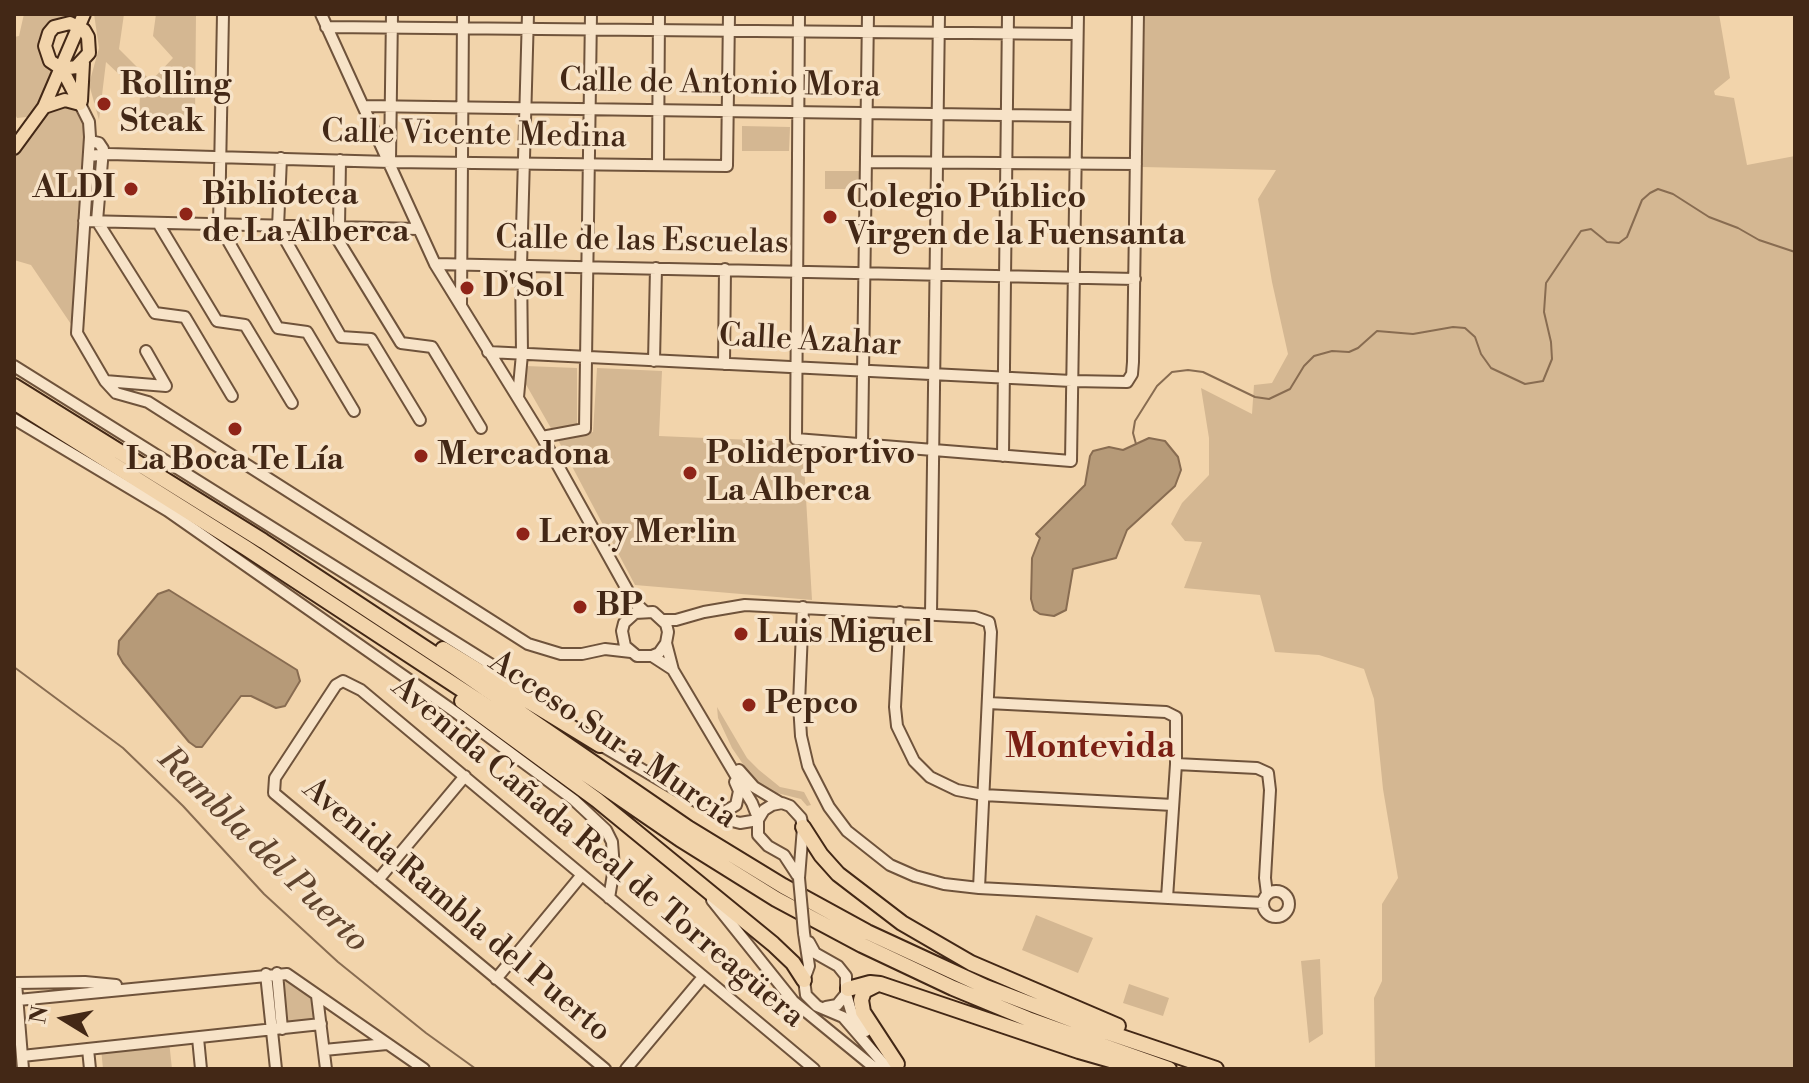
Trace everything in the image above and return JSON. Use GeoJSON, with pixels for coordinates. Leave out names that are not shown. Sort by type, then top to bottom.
{"type":"FeatureCollection","features":[{"type":"Feature","properties":{"kind":"highway","name":"Acceso Sur a Murcia"},"geometry":{"type":"LineString","coordinates":[[14,386],[263,541],[454,667],[688,828],[794,893],[880,938],[986,987],[1216,1069]]}},
{"type":"Feature","properties":{"kind":"highway","name":"Acceso Sur a Murcia"},"geometry":{"type":"LineString","coordinates":[[14,402],[151,486],[439,675],[680,839],[820,923],[980,1000],[1169,1069]]}},
{"type":"Feature","properties":{"kind":"highway"},"geometry":{"type":"LineString","coordinates":[[263,541],[600,745]]}},
{"type":"Feature","properties":{"kind":"highway"},"geometry":{"type":"LineString","coordinates":[[439,675],[443,686],[597,800],[773,944],[806,976]]}},
{"type":"Feature","properties":{"kind":"highway"},"geometry":{"type":"LineString","coordinates":[[802,831],[838,874],[902,923],[971,963],[1123,1029],[1160,1049]]}},
{"type":"Feature","properties":{"kind":"highway"},"geometry":{"type":"LineString","coordinates":[[847,992],[870,983],[880,984],[1142,1069]]}},
{"type":"Feature","properties":{"kind":"highway"},"geometry":{"type":"LineString","coordinates":[[880,984],[864,991],[861,1000],[863,1012],[896,1067]]}},
{"type":"Feature","properties":{"kind":"main road"},"geometry":{"type":"LineString","coordinates":[[53,88],[46,38],[54,27],[82,20]]}},
{"type":"Feature","properties":{"kind":"main road"},"geometry":{"type":"LineString","coordinates":[[80,104],[83,63],[90,45],[82,20]]}},
{"type":"Feature","properties":{"kind":"main road"},"geometry":{"type":"LineString","coordinates":[[14,148],[44,107],[82,20]]}},
{"type":"Feature","properties":{"kind":"main road"},"geometry":{"type":"LineString","coordinates":[[50,61],[62,69],[80,104]]}},
{"type":"Feature","properties":{"kind":"main road"},"geometry":{"type":"LineString","coordinates":[[62,69],[83,63]]}},
{"type":"Feature","properties":{"kind":"main road"},"geometry":{"type":"LineString","coordinates":[[44,107],[65,100],[80,104]]}},
{"type":"Feature","properties":{"kind":"street"},"geometry":{"type":"LineString","coordinates":[[223,14],[219,225],[278,328],[307,332],[354,411]]}},
{"type":"Feature","properties":{"kind":"street"},"geometry":{"type":"LineString","coordinates":[[321,14],[435,264],[542,437],[638,608],[653,612],[663,620],[673,670],[752,803],[758,819],[758,835],[790,862],[799,878]]}},
{"type":"Feature","properties":{"kind":"street"},"geometry":{"type":"LineString","coordinates":[[390,162],[392,14]]}},
{"type":"Feature","properties":{"kind":"street"},"geometry":{"type":"LineString","coordinates":[[461,307],[463,14]]}},
{"type":"Feature","properties":{"kind":"street"},"geometry":{"type":"LineString","coordinates":[[518,397],[522,354],[521,266],[528,14]]}},
{"type":"Feature","properties":{"kind":"street"},"geometry":{"type":"LineString","coordinates":[[542,437],[585,429],[591,14]]}},
{"type":"Feature","properties":{"kind":"street"},"geometry":{"type":"LineString","coordinates":[[658,165],[659,14]]}},
{"type":"Feature","properties":{"kind":"street"},"geometry":{"type":"LineString","coordinates":[[728,111],[729,14]]}},
{"type":"Feature","properties":{"kind":"street"},"geometry":{"type":"LineString","coordinates":[[799,14],[796,439],[1071,461],[1078,14]]}},
{"type":"Feature","properties":{"kind":"street"},"geometry":{"type":"LineString","coordinates":[[862,445],[868,14]]}},
{"type":"Feature","properties":{"kind":"street"},"geometry":{"type":"LineString","coordinates":[[931,614],[939,14]]}},
{"type":"Feature","properties":{"kind":"street"},"geometry":{"type":"LineString","coordinates":[[1003,456],[1008,14]]}},
{"type":"Feature","properties":{"kind":"street"},"geometry":{"type":"LineString","coordinates":[[1135,279],[1138,14]]}},
{"type":"Feature","properties":{"kind":"street"},"geometry":{"type":"LineString","coordinates":[[326,27],[1077,34]]}},
{"type":"Feature","properties":{"kind":"street"},"geometry":{"type":"LineString","coordinates":[[80,104],[89,122],[90,141],[77,329],[105,381],[116,393],[148,402],[528,644],[569,654],[605,649],[631,652],[652,656],[673,670]]}},
{"type":"Feature","properties":{"kind":"street","name":"Calle de Antonio Mora"},"geometry":{"type":"LineString","coordinates":[[363,106],[1076,116]]}},
{"type":"Feature","properties":{"kind":"street","name":"Calle Vicente Medina"},"geometry":{"type":"LineString","coordinates":[[89,156],[727,166],[728,111]]}},
{"type":"Feature","properties":{"kind":"street"},"geometry":{"type":"LineString","coordinates":[[90,141],[102,145],[97,221],[155,313],[185,317],[232,396]]}},
{"type":"Feature","properties":{"kind":"street"},"geometry":{"type":"LineString","coordinates":[[281,158],[278,227],[341,337],[371,339],[420,420]]}},
{"type":"Feature","properties":{"kind":"street"},"geometry":{"type":"LineString","coordinates":[[340,160],[335,227],[401,343],[432,347],[481,428]]}},
{"type":"Feature","properties":{"kind":"street"},"geometry":{"type":"LineString","coordinates":[[866,162],[1136,164]]}},
{"type":"Feature","properties":{"kind":"street"},"geometry":{"type":"LineString","coordinates":[[84,221],[418,229]]}},
{"type":"Feature","properties":{"kind":"street"},"geometry":{"type":"LineString","coordinates":[[158,223],[217,321],[245,325],[292,403]]}},
{"type":"Feature","properties":{"kind":"street","name":"Calle de las Escuelas"},"geometry":{"type":"LineString","coordinates":[[435,264],[1135,279]]}},
{"type":"Feature","properties":{"kind":"street"},"geometry":{"type":"LineString","coordinates":[[654,361],[656,268]]}},
{"type":"Feature","properties":{"kind":"street"},"geometry":{"type":"LineString","coordinates":[[724,364],[725,269]]}},
{"type":"Feature","properties":{"kind":"street","name":"Calle Azahar"},"geometry":{"type":"LineString","coordinates":[[488,352],[1122,383],[1130,379],[1133,372],[1135,279]]}},
{"type":"Feature","properties":{"kind":"street"},"geometry":{"type":"LineString","coordinates":[[105,381],[166,386],[146,351]]}},
{"type":"Feature","properties":{"kind":"street"},"geometry":{"type":"LineString","coordinates":[[14,366],[511,677],[600,745],[713,812],[740,823],[758,819],[764,810],[782,803]]}},
{"type":"Feature","properties":{"kind":"street"},"geometry":{"type":"LineString","coordinates":[[14,419],[168,511],[458,714],[574,800],[606,830],[612,842],[614,868],[609,898]]}},
{"type":"Feature","properties":{"kind":"street"},"geometry":{"type":"LineString","coordinates":[[663,620],[683,619],[745,605],[931,614],[984,618],[989,622],[979,888]]}},
{"type":"Feature","properties":{"kind":"street"},"geometry":{"type":"LineString","coordinates":[[803,607],[799,704],[801,736],[808,766],[829,807],[864,847],[890,865],[915,876],[944,884],[979,888],[1167,898],[1265,899],[1270,790],[1268,773],[1257,768],[1176,764]]}},
{"type":"Feature","properties":{"kind":"street"},"geometry":{"type":"LineString","coordinates":[[605,649],[638,608]]}},
{"type":"Feature","properties":{"kind":"street"},"geometry":{"type":"LineString","coordinates":[[900,612],[895,707],[902,739],[914,761],[930,777],[957,790],[983,795],[1173,805]]}},
{"type":"Feature","properties":{"kind":"street"},"geometry":{"type":"LineString","coordinates":[[652,656],[683,619]]}},
{"type":"Feature","properties":{"kind":"street"},"geometry":{"type":"LineString","coordinates":[[622,631],[622,639],[631,652]]}},
{"type":"Feature","properties":{"kind":"street","name":"Avenida Cañada Real de Torreagüera"},"geometry":{"type":"LineString","coordinates":[[274,793],[275,778],[329,694],[343,681],[361,690],[814,1069]]}},
{"type":"Feature","properties":{"kind":"street"},"geometry":{"type":"LineString","coordinates":[[988,703],[1172,714],[1177,723],[1176,764],[1167,898]]}},
{"type":"Feature","properties":{"kind":"street"},"geometry":{"type":"LineString","coordinates":[[713,812],[732,809],[738,799],[739,791],[721,751]]}},
{"type":"Feature","properties":{"kind":"street"},"geometry":{"type":"LineString","coordinates":[[721,751],[754,787],[797,811],[802,831],[799,878],[806,976],[804,988],[810,1001],[851,1024],[896,1067]]}},
{"type":"Feature","properties":{"kind":"street"},"geometry":{"type":"LineString","coordinates":[[378,880],[465,776]]}},
{"type":"Feature","properties":{"kind":"street","name":"Avenida Rambla del Puerto"},"geometry":{"type":"LineString","coordinates":[[274,793],[605,1069]]}},
{"type":"Feature","properties":{"kind":"street"},"geometry":{"type":"LineString","coordinates":[[775,849],[791,847],[802,831]]}},
{"type":"Feature","properties":{"kind":"street"},"geometry":{"type":"LineString","coordinates":[[496,979],[581,876]]}},
{"type":"Feature","properties":{"kind":"street"},"geometry":{"type":"LineString","coordinates":[[701,886],[793,1001],[876,1069]]}},
{"type":"Feature","properties":{"kind":"street"},"geometry":{"type":"LineString","coordinates":[[804,933],[815,953],[846,976],[851,1011],[896,1067]]}},
{"type":"Feature","properties":{"kind":"street"},"geometry":{"type":"LineString","coordinates":[[806,976],[818,964],[832,964]]}},
{"type":"Feature","properties":{"kind":"street"},"geometry":{"type":"LineString","coordinates":[[272,974],[277,1030],[276,1069]]}},
{"type":"Feature","properties":{"kind":"street"},"geometry":{"type":"LineString","coordinates":[[18,1000],[287,974],[424,1069]]}},
{"type":"Feature","properties":{"kind":"street"},"geometry":{"type":"LineString","coordinates":[[626,1069],[703,977]]}},
{"type":"Feature","properties":{"kind":"street"},"geometry":{"type":"LineString","coordinates":[[23,1069],[16,983],[85,982],[141,988]]}},
{"type":"Feature","properties":{"kind":"street"},"geometry":{"type":"LineString","coordinates":[[824,1008],[837,1005],[847,992]]}},
{"type":"Feature","properties":{"kind":"street"},"geometry":{"type":"LineString","coordinates":[[317,996],[326,1069]]}},
{"type":"Feature","properties":{"kind":"street"},"geometry":{"type":"LineString","coordinates":[[22,1056],[321,1024]]}},
{"type":"Feature","properties":{"kind":"street"},"geometry":{"type":"LineString","coordinates":[[198,1038],[201,1069]]}},
{"type":"Feature","properties":{"kind":"street"},"geometry":{"type":"LineString","coordinates":[[324,1050],[387,1044]]}},
{"type":"Feature","properties":{"kind":"street"},"geometry":{"type":"LineString","coordinates":[[88,1049],[90,1069]]}},
{"type":"Feature","properties":{"kind":"shaded area"},"geometry":{"type":"Polygon","coordinates":[[[24,14],[74,14],[49,33],[53,88],[45,106],[80,104],[89,122],[77,333],[31,265],[14,260],[14,148],[36,116],[17,118],[14,112],[14,37],[19,36],[24,14]]]}},
{"type":"Feature","properties":{"kind":"shaded area"},"geometry":{"type":"Polygon","coordinates":[[[94,14],[124,14],[119,49],[151,81],[173,58],[153,36],[156,14],[196,14],[195,118],[139,118],[140,94],[106,62],[99,120],[89,84],[99,48],[94,14]]]}},
{"type":"Feature","properties":{"kind":"shaded area"},"geometry":{"type":"Polygon","coordinates":[[[1145,14],[1719,14],[1730,78],[1714,91],[1715,95],[1734,98],[1747,165],[1795,156],[1795,1069],[1375,1069],[1374,998],[1382,981],[1382,904],[1398,878],[1383,789],[1374,699],[1364,669],[1319,655],[1275,652],[1260,595],[1184,588],[1202,542],[1185,541],[1171,524],[1182,503],[1209,475],[1209,438],[1201,388],[1252,414],[1254,385],[1272,383],[1288,354],[1258,199],[1276,170],[1142,167],[1145,14]]]}},
{"type":"Feature","properties":{"kind":"shaded area"},"geometry":{"type":"Polygon","coordinates":[[[742,126],[790,127],[789,151],[742,151],[742,126]]]}},
{"type":"Feature","properties":{"kind":"shaded area"},"geometry":{"type":"Polygon","coordinates":[[[825,171],[861,171],[861,189],[825,189],[825,171]]]}},
{"type":"Feature","properties":{"kind":"shaded area"},"geometry":{"type":"Polygon","coordinates":[[[526,366],[577,368],[577,424],[552,430],[524,381],[526,366]]]}},
{"type":"Feature","properties":{"kind":"shaded area","name":"Polideportivo La Alberca"},"geometry":{"type":"Polygon","coordinates":[[[597,368],[662,371],[659,436],[776,441],[803,447],[812,600],[635,585],[558,440],[593,432],[597,368]]]}},
{"type":"Feature","properties":{"kind":"shaded area"},"geometry":{"type":"Polygon","coordinates":[[[1149,438],[1165,441],[1178,457],[1181,470],[1175,486],[1127,530],[1116,558],[1073,569],[1066,610],[1054,616],[1040,614],[1034,610],[1031,599],[1032,558],[1040,538],[1036,534],[1085,485],[1093,451],[1109,447],[1123,450],[1149,438]]]}},
{"type":"Feature","properties":{"kind":"shaded area"},"geometry":{"type":"Polygon","coordinates":[[[169,590],[297,670],[300,681],[285,706],[276,708],[251,696],[241,696],[202,747],[189,742],[118,654],[119,641],[158,594],[169,590]]]}},
{"type":"Feature","properties":{"kind":"shaded area"},"geometry":{"type":"Polygon","coordinates":[[[717,707],[747,758],[780,787],[804,792],[811,805],[758,786],[732,748],[718,718],[717,707]]]}},
{"type":"Feature","properties":{"kind":"shaded area"},"geometry":{"type":"Polygon","coordinates":[[[1036,915],[1093,938],[1078,973],[1022,950],[1036,915]]]}},
{"type":"Feature","properties":{"kind":"shaded area"},"geometry":{"type":"Polygon","coordinates":[[[1320,959],[1323,1034],[1309,1043],[1301,961],[1320,959]]]}},
{"type":"Feature","properties":{"kind":"shaded area"},"geometry":{"type":"Polygon","coordinates":[[[277,973],[317,996],[321,1024],[282,1029],[277,973]]]}},
{"type":"Feature","properties":{"kind":"shaded area"},"geometry":{"type":"Polygon","coordinates":[[[1129,984],[1169,998],[1163,1016],[1123,1003],[1129,984]]]}},
{"type":"Feature","properties":{"kind":"shaded area"},"geometry":{"type":"Polygon","coordinates":[[[169,1041],[172,1069],[103,1069],[101,1048],[169,1041]]]}},
{"type":"Feature","properties":{"kind":"waterway"},"geometry":{"type":"LineString","coordinates":[[1136,444],[1133,433],[1135,421],[1157,386],[1172,372],[1203,372],[1255,397],[1269,399],[1290,389],[1314,356],[1332,351],[1349,352],[1377,331],[1413,334],[1465,328],[1475,337],[1481,354],[1491,368],[1525,384],[1543,381],[1552,359],[1544,312],[1546,283],[1581,231],[1591,229],[1607,242],[1619,243],[1627,237],[1642,200],[1658,189],[1759,240],[1795,252]]}},
{"type":"Feature","properties":{"kind":"waterway","name":"Rambla del Puerto"},"geometry":{"type":"LineString","coordinates":[[14,667],[123,748],[183,806],[264,894],[338,962],[476,1069]]}},
{"type":"Feature","properties":{"kind":"place","name":"Rolling Steak"},"geometry":{"type":"Point","coordinates":[104,104]}},
{"type":"Feature","properties":{"kind":"place","name":"ALDI"},"geometry":{"type":"Point","coordinates":[131,189]}},
{"type":"Feature","properties":{"kind":"place","name":"Biblioteca de La Alberca"},"geometry":{"type":"Point","coordinates":[186,214]}},
{"type":"Feature","properties":{"kind":"place","name":"Colegio Público Virgen de la Fuensanta"},"geometry":{"type":"Point","coordinates":[830,217]}},
{"type":"Feature","properties":{"kind":"place","name":"D'Sol"},"geometry":{"type":"Point","coordinates":[467,288]}},
{"type":"Feature","properties":{"kind":"place","name":"La Boca Te Lía"},"geometry":{"type":"Point","coordinates":[235,429]}},
{"type":"Feature","properties":{"kind":"place","name":"Mercadona"},"geometry":{"type":"Point","coordinates":[421,456]}},
{"type":"Feature","properties":{"kind":"place","name":"Polideportivo La Alberca"},"geometry":{"type":"Point","coordinates":[690,473]}},
{"type":"Feature","properties":{"kind":"place","name":"Leroy Merlin"},"geometry":{"type":"Point","coordinates":[523,534]}},
{"type":"Feature","properties":{"kind":"place","name":"BP"},"geometry":{"type":"Point","coordinates":[580,607]}},
{"type":"Feature","properties":{"kind":"place","name":"Luis Miguel"},"geometry":{"type":"Point","coordinates":[741,634]}},
{"type":"Feature","properties":{"kind":"place","name":"Pepco"},"geometry":{"type":"Point","coordinates":[749,705]}},
{"type":"Feature","properties":{"kind":"district","name":"Montevida"},"geometry":{"type":"Point","coordinates":[1090,749]}}]}
